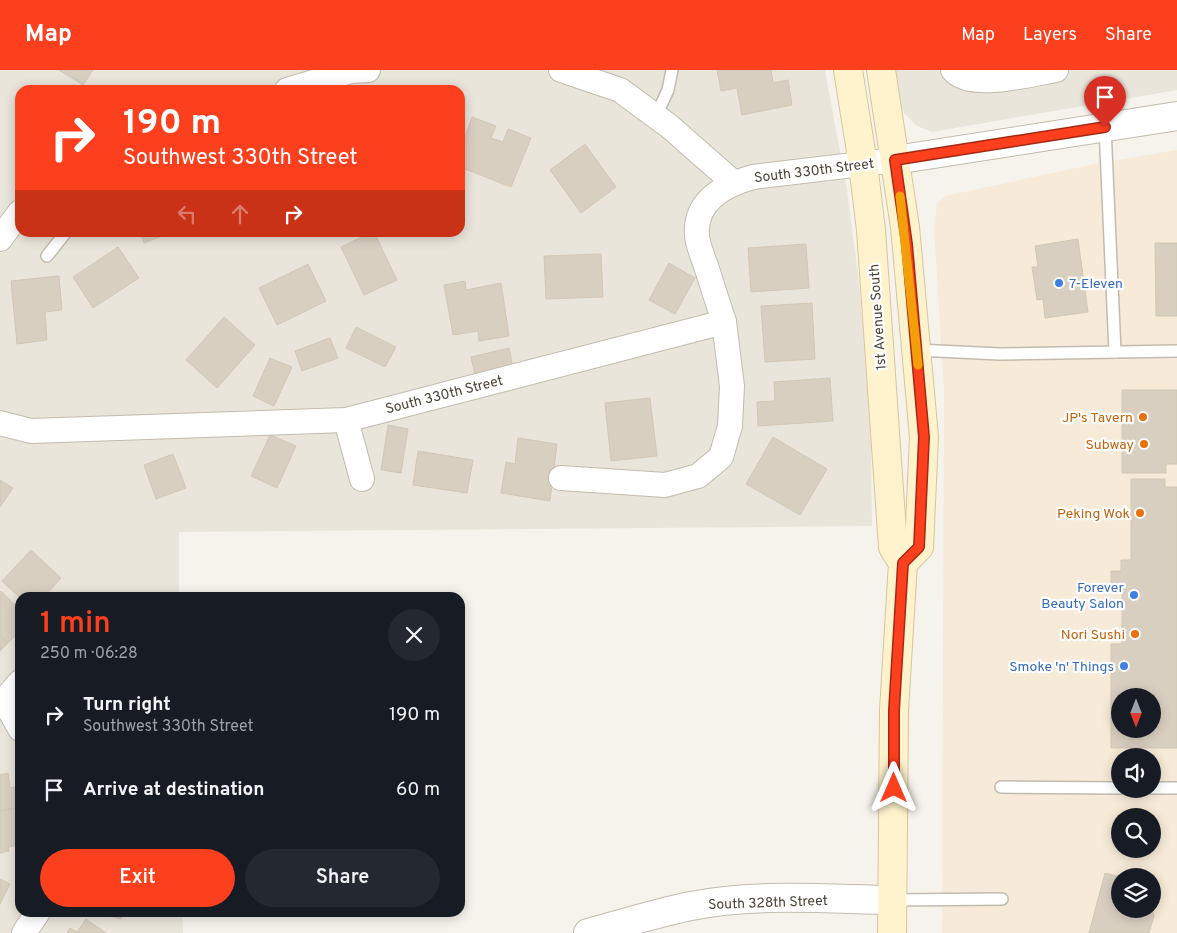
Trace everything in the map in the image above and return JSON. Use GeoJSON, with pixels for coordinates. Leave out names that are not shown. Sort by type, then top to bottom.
{"type":"FeatureCollection","features":[{"type":"Feature","properties":{"kind":"main road","name":"1st Avenue South"},"geometry":{"type":"LineString","coordinates":[[848,70],[871,230],[893,547],[903,563],[894,710],[892,933]]}},
{"type":"Feature","properties":{"kind":"main road"},"geometry":{"type":"LineString","coordinates":[[881,70],[905,227],[924,437],[919,547],[903,563]]}},
{"type":"Feature","properties":{"kind":"street"},"geometry":{"type":"LineString","coordinates":[[304,85],[351,71],[368,70]]}},
{"type":"Feature","properties":{"kind":"street"},"geometry":{"type":"LineString","coordinates":[[561,70],[620,90],[656,116],[734,183]]}},
{"type":"Feature","properties":{"kind":"street"},"geometry":{"type":"LineString","coordinates":[[955,72],[964,78],[994,80],[1056,70]]}},
{"type":"Feature","properties":{"kind":"street"},"geometry":{"type":"LineString","coordinates":[[895,160],[1177,116]]}},
{"type":"Feature","properties":{"kind":"street","name":"South 330th Street"},"geometry":{"type":"LineString","coordinates":[[0,423],[31,431],[346,420],[724,322],[697,236],[699,220],[707,202],[718,191],[734,183],[754,177],[895,160]]}},
{"type":"Feature","properties":{"kind":"street"},"geometry":{"type":"LineString","coordinates":[[0,239],[15,219]]}},
{"type":"Feature","properties":{"kind":"street"},"geometry":{"type":"LineString","coordinates":[[561,478],[665,485],[698,476],[721,457],[730,426],[732,386],[724,322]]}},
{"type":"Feature","properties":{"kind":"street"},"geometry":{"type":"LineString","coordinates":[[346,420],[362,479]]}},
{"type":"Feature","properties":{"kind":"street"},"geometry":{"type":"LineString","coordinates":[[15,687],[2,700],[15,721]]}},
{"type":"Feature","properties":{"kind":"street","name":"South 328th Street"},"geometry":{"type":"LineString","coordinates":[[588,933],[691,906],[734,900],[787,898],[892,900]]}},
{"type":"Feature","properties":{"kind":"street"},"geometry":{"type":"LineString","coordinates":[[24,933],[35,917]]}},
{"type":"Feature","properties":{"kind":"lane"},"geometry":{"type":"LineString","coordinates":[[656,116],[668,90],[672,70]]}},
{"type":"Feature","properties":{"kind":"lane"},"geometry":{"type":"LineString","coordinates":[[1105,127],[1115,352]]}},
{"type":"Feature","properties":{"kind":"lane"},"geometry":{"type":"LineString","coordinates":[[47,256],[62,237]]}},
{"type":"Feature","properties":{"kind":"lane"},"geometry":{"type":"LineString","coordinates":[[917,350],[1000,354],[1177,352]]}},
{"type":"Feature","properties":{"kind":"lane"},"geometry":{"type":"LineString","coordinates":[[1001,788],[1111,788]]}},
{"type":"Feature","properties":{"kind":"lane"},"geometry":{"type":"LineString","coordinates":[[1161,788],[1177,788]]}},
{"type":"Feature","properties":{"kind":"lane"},"geometry":{"type":"LineString","coordinates":[[892,900],[1002,899]]}},
{"type":"Feature","properties":{"kind":"shaded area"},"geometry":{"type":"Polygon","coordinates":[[[0,70],[825,70],[847,190],[858,274],[871,442],[872,526],[179,532],[179,592],[15,592],[15,917],[182,917],[183,933],[0,933],[0,70]]]}},
{"type":"Feature","properties":{"kind":"shaded area"},"geometry":{"type":"Polygon","coordinates":[[[894,70],[1177,70],[1177,90],[932,132],[917,126],[905,114],[900,104],[894,70]]]}},
{"type":"Feature","properties":{"kind":"shaded area"},"geometry":{"type":"Polygon","coordinates":[[[1177,150],[1177,933],[942,933],[944,390],[934,226],[937,204],[945,196],[1095,164],[1177,150]]]}},
{"type":"Feature","properties":{"kind":"building"},"geometry":{"type":"Polygon","coordinates":[[[59,70],[93,70],[83,85],[59,70]]]}},
{"type":"Feature","properties":{"kind":"building"},"geometry":{"type":"Polygon","coordinates":[[[717,70],[771,70],[773,83],[788,80],[792,105],[742,115],[737,88],[721,91],[717,70]]]}},
{"type":"Feature","properties":{"kind":"building"},"geometry":{"type":"Polygon","coordinates":[[[472,117],[496,126],[491,138],[503,142],[508,129],[531,138],[511,187],[465,169],[465,137],[472,117]]]}},
{"type":"Feature","properties":{"kind":"building"},"geometry":{"type":"Polygon","coordinates":[[[585,144],[616,187],[581,213],[550,170],[585,144]]]}},
{"type":"Feature","properties":{"kind":"building"},"geometry":{"type":"Polygon","coordinates":[[[142,237],[160,237],[144,243],[142,237]]]}},
{"type":"Feature","properties":{"kind":"building"},"geometry":{"type":"Polygon","coordinates":[[[362,237],[376,237],[397,280],[364,295],[341,247],[362,237]]]}},
{"type":"Feature","properties":{"kind":"building","name":"7-Eleven"},"geometry":{"type":"Polygon","coordinates":[[[1078,239],[1088,312],[1045,318],[1043,299],[1037,300],[1032,267],[1038,267],[1035,246],[1078,239]]]}},
{"type":"Feature","properties":{"kind":"building"},"geometry":{"type":"Polygon","coordinates":[[[1155,243],[1177,243],[1177,316],[1156,316],[1155,243]]]}},
{"type":"Feature","properties":{"kind":"building"},"geometry":{"type":"Polygon","coordinates":[[[806,244],[809,288],[751,292],[748,248],[806,244]]]}},
{"type":"Feature","properties":{"kind":"building"},"geometry":{"type":"Polygon","coordinates":[[[118,247],[139,278],[93,308],[73,277],[118,247]]]}},
{"type":"Feature","properties":{"kind":"building"},"geometry":{"type":"Polygon","coordinates":[[[601,254],[603,297],[546,299],[544,256],[601,254]]]}},
{"type":"Feature","properties":{"kind":"building"},"geometry":{"type":"Polygon","coordinates":[[[669,263],[695,278],[675,314],[649,300],[669,263]]]}},
{"type":"Feature","properties":{"kind":"building"},"geometry":{"type":"Polygon","coordinates":[[[308,264],[326,301],[277,325],[259,288],[308,264]]]}},
{"type":"Feature","properties":{"kind":"building"},"geometry":{"type":"Polygon","coordinates":[[[59,276],[62,310],[45,312],[47,340],[17,344],[11,281],[59,276]]]}},
{"type":"Feature","properties":{"kind":"building"},"geometry":{"type":"Polygon","coordinates":[[[465,281],[466,290],[501,283],[509,336],[479,341],[478,331],[453,335],[444,285],[465,281]]]}},
{"type":"Feature","properties":{"kind":"building"},"geometry":{"type":"Polygon","coordinates":[[[812,303],[815,359],[765,362],[761,306],[812,303]]]}},
{"type":"Feature","properties":{"kind":"building"},"geometry":{"type":"Polygon","coordinates":[[[224,317],[255,345],[217,388],[186,360],[224,317]]]}},
{"type":"Feature","properties":{"kind":"building"},"geometry":{"type":"Polygon","coordinates":[[[356,327],[396,347],[385,367],[346,348],[356,327]]]}},
{"type":"Feature","properties":{"kind":"building"},"geometry":{"type":"Polygon","coordinates":[[[330,338],[338,358],[302,371],[295,351],[330,338]]]}},
{"type":"Feature","properties":{"kind":"building"},"geometry":{"type":"Polygon","coordinates":[[[509,348],[513,367],[475,375],[471,357],[509,348]]]}},
{"type":"Feature","properties":{"kind":"building"},"geometry":{"type":"Polygon","coordinates":[[[270,358],[292,367],[274,406],[253,396],[270,358]]]}},
{"type":"Feature","properties":{"kind":"building"},"geometry":{"type":"Polygon","coordinates":[[[830,378],[833,421],[758,426],[757,402],[775,401],[774,382],[830,378]]]}},
{"type":"Feature","properties":{"kind":"building"},"geometry":{"type":"Polygon","coordinates":[[[1122,390],[1177,390],[1177,464],[1166,464],[1166,473],[1122,473],[1122,390]]]}},
{"type":"Feature","properties":{"kind":"building"},"geometry":{"type":"Polygon","coordinates":[[[650,398],[657,456],[611,461],[605,403],[650,398]]]}},
{"type":"Feature","properties":{"kind":"building"},"geometry":{"type":"Polygon","coordinates":[[[388,425],[408,429],[401,473],[381,470],[388,425]]]}},
{"type":"Feature","properties":{"kind":"building"},"geometry":{"type":"Polygon","coordinates":[[[270,435],[296,446],[277,488],[251,476],[270,435]]]}},
{"type":"Feature","properties":{"kind":"building"},"geometry":{"type":"Polygon","coordinates":[[[773,437],[827,469],[800,515],[746,484],[773,437]]]}},
{"type":"Feature","properties":{"kind":"building"},"geometry":{"type":"Polygon","coordinates":[[[518,438],[557,444],[550,501],[501,493],[506,462],[515,464],[518,438]]]}},
{"type":"Feature","properties":{"kind":"building"},"geometry":{"type":"Polygon","coordinates":[[[418,451],[473,460],[467,493],[413,485],[418,451]]]}},
{"type":"Feature","properties":{"kind":"building"},"geometry":{"type":"Polygon","coordinates":[[[173,454],[186,488],[156,499],[144,465],[173,454]]]}},
{"type":"Feature","properties":{"kind":"building"},"geometry":{"type":"Polygon","coordinates":[[[1131,479],[1165,479],[1165,487],[1177,487],[1177,748],[1111,748],[1111,738],[1161,738],[1161,688],[1111,688],[1111,644],[1122,644],[1122,588],[1111,588],[1111,571],[1121,571],[1121,560],[1131,560],[1131,479]]]}},
{"type":"Feature","properties":{"kind":"building"},"geometry":{"type":"Polygon","coordinates":[[[0,480],[13,488],[0,507],[0,480]]]}},
{"type":"Feature","properties":{"kind":"building"},"geometry":{"type":"Polygon","coordinates":[[[31,550],[61,578],[48,592],[15,593],[2,581],[31,550]]]}},
{"type":"Feature","properties":{"kind":"building"},"geometry":{"type":"Polygon","coordinates":[[[1,591],[15,605],[15,636],[8,643],[0,636],[1,591]]]}},
{"type":"Feature","properties":{"kind":"building"},"geometry":{"type":"Polygon","coordinates":[[[0,636],[8,643],[0,651],[0,636]]]}},
{"type":"Feature","properties":{"kind":"building"},"geometry":{"type":"Polygon","coordinates":[[[8,773],[10,788],[15,787],[15,808],[0,811],[0,775],[8,773]]]}},
{"type":"Feature","properties":{"kind":"building"},"geometry":{"type":"Polygon","coordinates":[[[15,808],[15,846],[8,847],[9,851],[0,853],[0,811],[15,808]]]}},
{"type":"Feature","properties":{"kind":"building"},"geometry":{"type":"Polygon","coordinates":[[[1105,873],[1111,875],[1111,918],[1153,918],[1149,933],[1089,933],[1105,873]]]}},
{"type":"Feature","properties":{"kind":"building"},"geometry":{"type":"Polygon","coordinates":[[[0,879],[10,884],[0,904],[0,879]]]}},
{"type":"Feature","properties":{"kind":"building"},"geometry":{"type":"Polygon","coordinates":[[[86,919],[106,933],[67,933],[70,928],[77,932],[86,919]]]}},
{"type":"Feature","properties":{"kind":"slow traffic"},"geometry":{"type":"LineString","coordinates":[[900,196],[907,244],[918,365]]}},
{"type":"Feature","properties":{"kind":"place","name":"7-Eleven"},"geometry":{"type":"Point","coordinates":[1059,283]}},
{"type":"Feature","properties":{"kind":"place","name":"JP's Tavern"},"geometry":{"type":"Point","coordinates":[1143,417]}},
{"type":"Feature","properties":{"kind":"place","name":"Subway"},"geometry":{"type":"Point","coordinates":[1144,444]}},
{"type":"Feature","properties":{"kind":"place","name":"Peking Wok"},"geometry":{"type":"Point","coordinates":[1140,513]}},
{"type":"Feature","properties":{"kind":"place","name":"Forever Beauty Salon"},"geometry":{"type":"Point","coordinates":[1134,595]}},
{"type":"Feature","properties":{"kind":"place","name":"Nori Sushi"},"geometry":{"type":"Point","coordinates":[1135,634]}},
{"type":"Feature","properties":{"kind":"place","name":"Smoke 'n' Things"},"geometry":{"type":"Point","coordinates":[1124,666]}},
{"type":"Feature","properties":{"kind":"route"},"geometry":{"type":"LineString","coordinates":[[894,788],[894,710],[903,563],[919,547],[924,437],[907,244],[895,160],[1105,127]]}}]}
